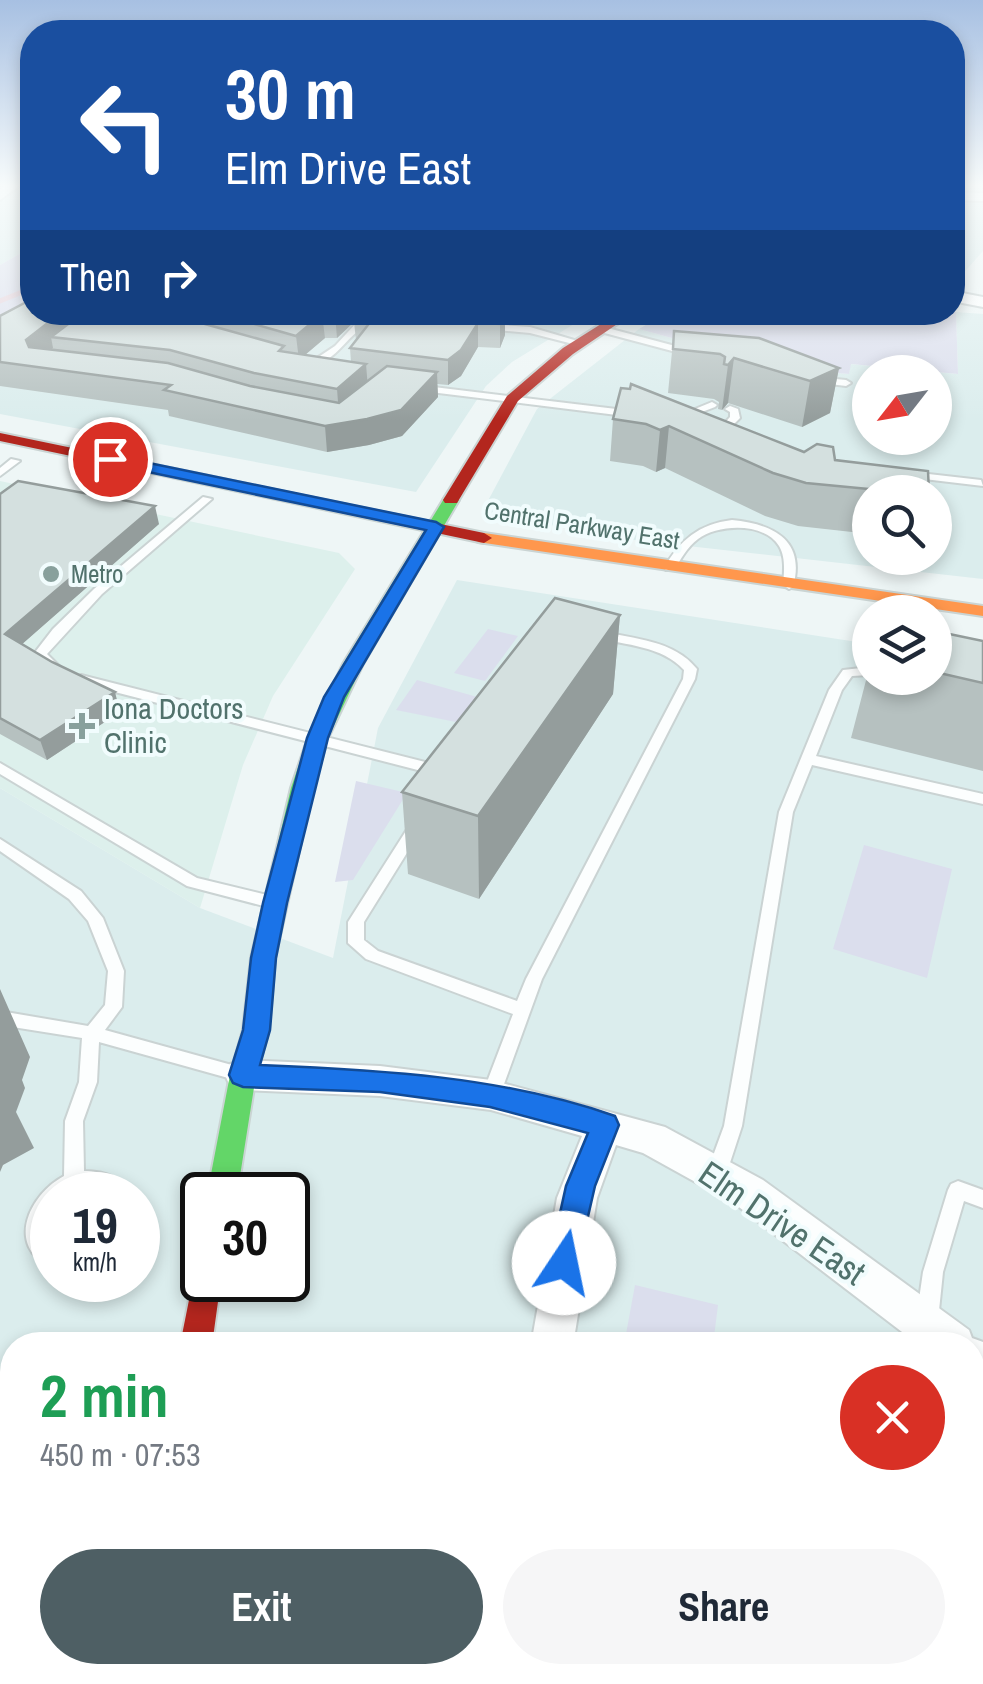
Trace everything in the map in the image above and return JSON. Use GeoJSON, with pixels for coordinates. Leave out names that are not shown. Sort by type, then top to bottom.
{"type":"FeatureCollection","features":[{"type":"Feature","properties":{"kind":"street"},"geometry":{"type":"LineString","coordinates":[[226,1172],[243,1075],[256,1030],[263,958],[275,903],[318,738],[334,697],[512,399],[538,372],[607,325]]}},
{"type":"Feature","properties":{"kind":"street","name":"Central Parkway East"},"geometry":{"type":"LineString","coordinates":[[0,436],[625,582],[852,614]]}},
{"type":"Feature","properties":{"kind":"street","name":"Central Parkway East"},"geometry":{"type":"LineString","coordinates":[[5,464],[430,536],[983,611]]}},
{"type":"Feature","properties":{"kind":"street"},"geometry":{"type":"LineString","coordinates":[[952,629],[983,634]]}},
{"type":"Feature","properties":{"kind":"street","name":"Elm Drive East"},"geometry":{"type":"LineString","coordinates":[[243,1075],[380,1081],[490,1095],[652,1139],[748,1192],[936,1332]]}},
{"type":"Feature","properties":{"kind":"street"},"geometry":{"type":"LineString","coordinates":[[554,1332],[577,1198],[605,1125]]}},
{"type":"Feature","properties":{"kind":"street"},"geometry":{"type":"LineString","coordinates":[[198,1332],[203,1302]]}},
{"type":"Feature","properties":{"kind":"lane"},"geometry":{"type":"LineString","coordinates":[[206,325],[202,336],[213,343]]}},
{"type":"Feature","properties":{"kind":"lane"},"geometry":{"type":"LineString","coordinates":[[322,375],[304,370],[338,348],[359,325]]}},
{"type":"Feature","properties":{"kind":"lane"},"geometry":{"type":"LineString","coordinates":[[478,327],[530,330],[578,342]]}},
{"type":"Feature","properties":{"kind":"lane"},"geometry":{"type":"LineString","coordinates":[[600,329],[703,356]]}},
{"type":"Feature","properties":{"kind":"lane"},"geometry":{"type":"LineString","coordinates":[[810,379],[846,383]]}},
{"type":"Feature","properties":{"kind":"lane"},"geometry":{"type":"LineString","coordinates":[[400,386],[695,423]]}},
{"type":"Feature","properties":{"kind":"lane"},"geometry":{"type":"LineString","coordinates":[[674,420],[712,405]]}},
{"type":"Feature","properties":{"kind":"lane"},"geometry":{"type":"LineString","coordinates":[[725,428],[734,418],[735,410],[730,408]]}},
{"type":"Feature","properties":{"kind":"lane"},"geometry":{"type":"LineString","coordinates":[[710,426],[740,435]]}},
{"type":"Feature","properties":{"kind":"lane"},"geometry":{"type":"LineString","coordinates":[[893,473],[981,483]]}},
{"type":"Feature","properties":{"kind":"lane"},"geometry":{"type":"LineString","coordinates":[[207,499],[86,603],[40,654],[64,675],[450,773]]}},
{"type":"Feature","properties":{"kind":"lane"},"geometry":{"type":"LineString","coordinates":[[670,568],[679,548],[700,531],[735,524],[756,527],[776,536],[785,546],[789,585]]}},
{"type":"Feature","properties":{"kind":"lane"},"geometry":{"type":"LineString","coordinates":[[490,1095],[534,979],[690,678],[691,669],[685,660],[667,652],[580,633]]}},
{"type":"Feature","properties":{"kind":"lane"},"geometry":{"type":"LineString","coordinates":[[716,1175],[733,1126],[786,812],[836,690],[852,673]]}},
{"type":"Feature","properties":{"kind":"lane"},"geometry":{"type":"LineString","coordinates":[[440,790],[462,757]]}},
{"type":"Feature","properties":{"kind":"lane"},"geometry":{"type":"LineString","coordinates":[[808,759],[983,799]]}},
{"type":"Feature","properties":{"kind":"lane"},"geometry":{"type":"LineString","coordinates":[[0,768],[192,882],[275,903]]}},
{"type":"Feature","properties":{"kind":"lane"},"geometry":{"type":"LineString","coordinates":[[429,806],[356,922],[356,942],[372,955],[522,1010]]}},
{"type":"Feature","properties":{"kind":"lane"},"geometry":{"type":"LineString","coordinates":[[0,844],[75,895],[95,918],[116,971],[113,1007],[91,1036],[88,1082],[74,1121],[74,1172]]}},
{"type":"Feature","properties":{"kind":"lane"},"geometry":{"type":"LineString","coordinates":[[0,1018],[44,1021],[91,1036],[153,1047],[243,1075]]}},
{"type":"Feature","properties":{"kind":"lane"},"geometry":{"type":"LineString","coordinates":[[940,1332],[933,1272],[958,1190],[983,1200]]}},
{"type":"Feature","properties":{"kind":"shaded area"},"geometry":{"type":"Polygon","coordinates":[[[20,264],[20,320],[0,334],[0,265],[20,264]]]}},
{"type":"Feature","properties":{"kind":"shaded area"},"geometry":{"type":"Polygon","coordinates":[[[965,313],[983,314],[983,579],[947,575],[952,575],[952,475],[852,475],[852,564],[625,539],[482,512],[537,409],[639,329],[780,368],[849,374],[852,364],[852,455],[952,455],[952,373],[958,374],[956,325],[965,325],[965,313]]]}},
{"type":"Feature","properties":{"kind":"shaded area"},"geometry":{"type":"Polygon","coordinates":[[[20,322],[572,325],[512,362],[486,386],[416,492],[0,414],[0,335],[20,322]]]}},
{"type":"Feature","properties":{"kind":"shaded area"},"geometry":{"type":"Polygon","coordinates":[[[646,325],[956,325],[958,374],[952,373],[952,355],[852,355],[849,374],[780,368],[639,329],[646,325]]]}},
{"type":"Feature","properties":{"kind":"shaded area"},"geometry":{"type":"Polygon","coordinates":[[[0,481],[339,553],[355,569],[273,696],[243,765],[200,908],[0,788],[0,481]]]}},
{"type":"Feature","properties":{"kind":"shaded area"},"geometry":{"type":"Polygon","coordinates":[[[457,580],[852,641],[852,695],[952,695],[952,672],[983,662],[983,1332],[0,1332],[0,788],[200,908],[333,958],[378,728],[457,580]]]}},
{"type":"Feature","properties":{"kind":"shaded area"},"geometry":{"type":"Polygon","coordinates":[[[488,629],[518,636],[485,681],[454,673],[488,629]]]}},
{"type":"Feature","properties":{"kind":"shaded area"},"geometry":{"type":"Polygon","coordinates":[[[417,680],[495,702],[476,726],[396,710],[417,680]]]}},
{"type":"Feature","properties":{"kind":"shaded area"},"geometry":{"type":"Polygon","coordinates":[[[356,781],[407,793],[353,880],[335,882],[356,781]]]}},
{"type":"Feature","properties":{"kind":"shaded area"},"geometry":{"type":"Polygon","coordinates":[[[864,845],[952,869],[927,978],[833,949],[864,845]]]}},
{"type":"Feature","properties":{"kind":"shaded area"},"geometry":{"type":"Polygon","coordinates":[[[635,1285],[718,1305],[715,1332],[626,1332],[635,1285]]]}},
{"type":"Feature","properties":{"kind":"building"},"geometry":{"type":"Polygon","coordinates":[[[20,305],[20,325],[45,325],[26,340],[29,347],[168,363],[250,386],[339,403],[387,366],[437,372],[401,410],[325,426],[164,390],[171,385],[0,362],[0,316],[20,305]]]}},
{"type":"Feature","properties":{"kind":"building"},"geometry":{"type":"Polygon","coordinates":[[[67,325],[209,325],[284,346],[279,351],[366,364],[337,389],[254,373],[170,350],[51,337],[67,325]]]}},
{"type":"Feature","properties":{"kind":"building"},"geometry":{"type":"Polygon","coordinates":[[[258,325],[309,325],[296,336],[258,325]]]}},
{"type":"Feature","properties":{"kind":"building"},"geometry":{"type":"Polygon","coordinates":[[[368,325],[477,325],[461,350],[448,360],[350,348],[368,325]]]}},
{"type":"Feature","properties":{"kind":"building"},"geometry":{"type":"Polygon","coordinates":[[[674,331],[759,338],[839,368],[810,381],[734,358],[728,365],[720,354],[673,349],[674,331]]]}},
{"type":"Feature","properties":{"kind":"building"},"geometry":{"type":"Polygon","coordinates":[[[631,384],[804,452],[817,444],[833,447],[835,460],[928,471],[928,475],[852,475],[852,487],[806,483],[773,473],[669,426],[660,430],[613,419],[621,388],[630,389],[631,384]]]}},
{"type":"Feature","properties":{"kind":"building"},"geometry":{"type":"Polygon","coordinates":[[[18,481],[155,506],[5,634],[115,692],[40,740],[0,718],[0,494],[18,481]]]}},
{"type":"Feature","properties":{"kind":"building"},"geometry":{"type":"Polygon","coordinates":[[[555,598],[620,615],[478,816],[402,792],[555,598]]]}},
{"type":"Feature","properties":{"kind":"building"},"geometry":{"type":"Polygon","coordinates":[[[952,635],[983,641],[983,683],[952,676],[952,635]]]}},
{"type":"Feature","properties":{"kind":"waterway"},"geometry":{"type":"LineString","coordinates":[[0,301],[20,293]]}},
{"type":"Feature","properties":{"kind":"traffic: fast"},"geometry":{"type":"LineString","coordinates":[[226,1172],[243,1075],[256,1030],[263,958],[302,788],[318,738],[353,664],[451,500]]}},
{"type":"Feature","properties":{"kind":"traffic: slow"},"geometry":{"type":"LineString","coordinates":[[484,538],[983,611]]}},
{"type":"Feature","properties":{"kind":"traffic: jam"},"geometry":{"type":"LineString","coordinates":[[451,500],[512,399],[568,351],[609,325]]}},
{"type":"Feature","properties":{"kind":"traffic: jam"},"geometry":{"type":"LineString","coordinates":[[0,437],[484,538]]}},
{"type":"Feature","properties":{"kind":"traffic: jam"},"geometry":{"type":"LineString","coordinates":[[198,1332],[203,1302]]}},
{"type":"Feature","properties":{"kind":"place","name":"Metro"},"geometry":{"type":"Point","coordinates":[51,574]}},
{"type":"Feature","properties":{"kind":"place","name":"Iona Doctors Clinic"},"geometry":{"type":"Point","coordinates":[82,726]}},
{"type":"Feature","properties":{"kind":"route"},"geometry":{"type":"LineString","coordinates":[[110,459],[436,527],[334,697],[318,738],[275,903],[263,958],[256,1030],[243,1075],[380,1081],[490,1095],[605,1125],[580,1186],[564,1263]]}}]}
